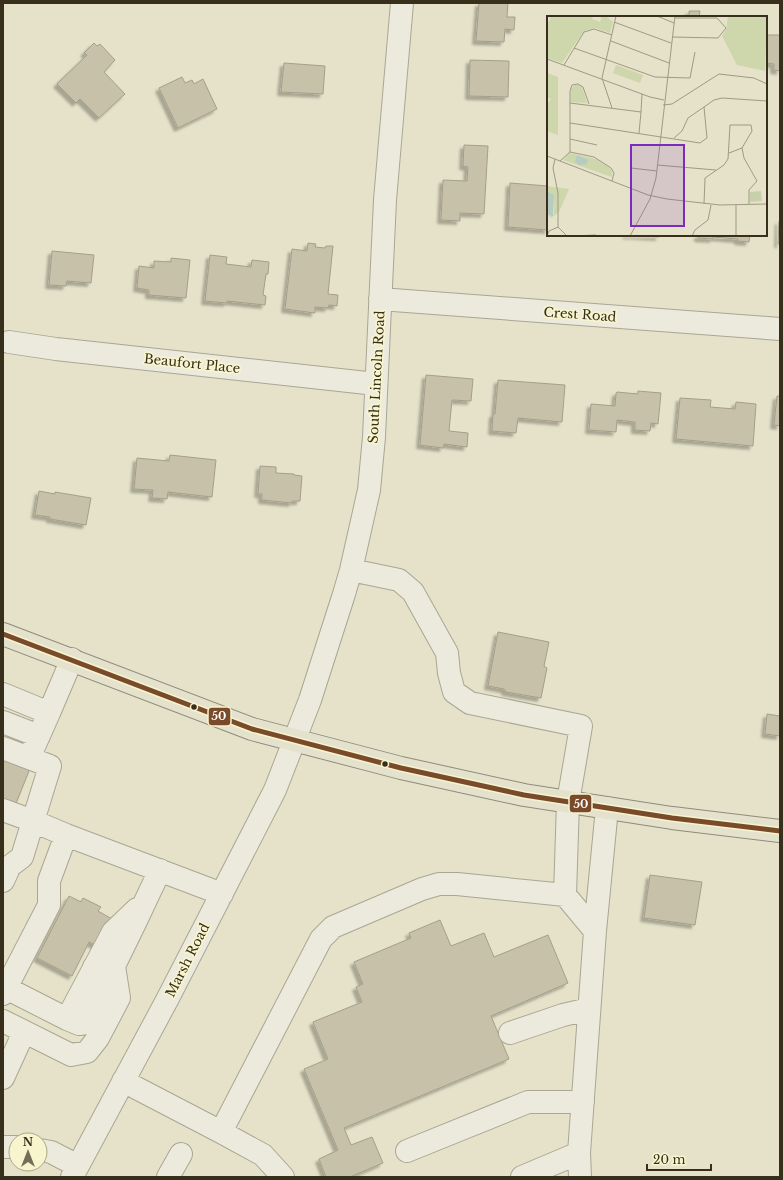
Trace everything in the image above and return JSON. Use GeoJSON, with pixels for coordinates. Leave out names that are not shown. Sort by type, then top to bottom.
{"type":"FeatureCollection","features":[{"type":"Feature","properties":{"kind":"main road"},"geometry":{"type":"LineString","coordinates":[[3,634],[252,729],[402,768],[524,795],[672,818],[780,831]]}},
{"type":"Feature","properties":{"kind":"street","name":"South Lincoln Road"},"geometry":{"type":"LineString","coordinates":[[295,740],[315,685],[344,594],[351,570],[368,490],[374,437],[387,173],[402,3]]}},
{"type":"Feature","properties":{"kind":"street","name":"Crest Road"},"geometry":{"type":"LineString","coordinates":[[380,299],[780,329]]}},
{"type":"Feature","properties":{"kind":"street","name":"Beaufort Place"},"geometry":{"type":"LineString","coordinates":[[9,342],[56,349],[376,384]]}},
{"type":"Feature","properties":{"kind":"street"},"geometry":{"type":"LineString","coordinates":[[351,570],[399,580],[414,592],[447,653],[448,673],[454,692],[470,703],[581,726],[568,802],[565,895],[595,931]]}},
{"type":"Feature","properties":{"kind":"street"},"geometry":{"type":"LineString","coordinates":[[29,758],[72,660]]}},
{"type":"Feature","properties":{"kind":"street"},"geometry":{"type":"LineString","coordinates":[[3,694],[48,713]]}},
{"type":"Feature","properties":{"kind":"street"},"geometry":{"type":"LineString","coordinates":[[3,722],[39,736]]}},
{"type":"Feature","properties":{"kind":"street","name":"Marsh Road"},"geometry":{"type":"LineString","coordinates":[[75,1171],[167,1000],[276,790],[295,740]]}},
{"type":"Feature","properties":{"kind":"street"},"geometry":{"type":"LineString","coordinates":[[3,748],[50,766],[22,857],[7,874]]}},
{"type":"Feature","properties":{"kind":"street"},"geometry":{"type":"LineString","coordinates":[[580,1177],[579,1153],[589,1010],[607,808]]}},
{"type":"Feature","properties":{"kind":"street"},"geometry":{"type":"LineString","coordinates":[[3,810],[222,894]]}},
{"type":"Feature","properties":{"kind":"street"},"geometry":{"type":"LineString","coordinates":[[66,835],[49,881],[49,905],[4,991],[67,1019],[113,932],[146,901]]}},
{"type":"Feature","properties":{"kind":"street"},"geometry":{"type":"LineString","coordinates":[[3,1021],[71,1055],[87,1052],[98,1038],[119,998],[114,966],[160,870]]}},
{"type":"Feature","properties":{"kind":"street"},"geometry":{"type":"LineString","coordinates":[[221,1132],[321,939],[334,927],[422,888],[439,884],[457,884],[565,895]]}},
{"type":"Feature","properties":{"kind":"street"},"geometry":{"type":"LineString","coordinates":[[510,1033],[563,1015],[589,1010]]}},
{"type":"Feature","properties":{"kind":"street"},"geometry":{"type":"LineString","coordinates":[[3,1078],[24,1032]]}},
{"type":"Feature","properties":{"kind":"street"},"geometry":{"type":"LineString","coordinates":[[123,1081],[263,1155],[283,1177]]}},
{"type":"Feature","properties":{"kind":"street"},"geometry":{"type":"LineString","coordinates":[[407,1152],[528,1102],[583,1102]]}},
{"type":"Feature","properties":{"kind":"street"},"geometry":{"type":"LineString","coordinates":[[48,1151],[51,1152],[75,1171]]}},
{"type":"Feature","properties":{"kind":"street"},"geometry":{"type":"LineString","coordinates":[[535,1174],[579,1153]]}},
{"type":"Feature","properties":{"kind":"street"},"geometry":{"type":"LineString","coordinates":[[168,1177],[181,1154]]}},
{"type":"Feature","properties":{"kind":"building"},"geometry":{"type":"Polygon","coordinates":[[[479,3],[508,3],[507,17],[515,17],[514,30],[505,29],[504,42],[476,41],[479,3]]]}},
{"type":"Feature","properties":{"kind":"building"},"geometry":{"type":"Polygon","coordinates":[[[689,11],[700,11],[699,16],[689,16],[689,11]]]}},
{"type":"Feature","properties":{"kind":"building"},"geometry":{"type":"Polygon","coordinates":[[[767,35],[780,35],[780,71],[774,70],[774,64],[767,63],[767,35]]]}},
{"type":"Feature","properties":{"kind":"building"},"geometry":{"type":"Polygon","coordinates":[[[94,43],[97,46],[100,44],[115,60],[104,72],[125,94],[99,118],[80,99],[76,103],[57,84],[87,55],[84,53],[94,43]]]}},
{"type":"Feature","properties":{"kind":"building"},"geometry":{"type":"Polygon","coordinates":[[[470,60],[509,61],[508,97],[469,96],[470,60]]]}},
{"type":"Feature","properties":{"kind":"building"},"geometry":{"type":"Polygon","coordinates":[[[284,63],[325,66],[323,94],[281,92],[284,63]]]}},
{"type":"Feature","properties":{"kind":"building"},"geometry":{"type":"Polygon","coordinates":[[[182,77],[185,83],[192,80],[194,84],[203,79],[217,109],[178,128],[159,88],[182,77]]]}},
{"type":"Feature","properties":{"kind":"building"},"geometry":{"type":"Polygon","coordinates":[[[464,145],[488,146],[484,214],[460,213],[460,221],[441,220],[443,180],[467,181],[468,167],[463,166],[464,145]]]}},
{"type":"Feature","properties":{"kind":"building"},"geometry":{"type":"Polygon","coordinates":[[[510,183],[547,186],[547,230],[508,227],[510,183]]]}},
{"type":"Feature","properties":{"kind":"building"},"geometry":{"type":"Polygon","coordinates":[[[779,221],[780,244],[778,244],[779,221]]]}},
{"type":"Feature","properties":{"kind":"building"},"geometry":{"type":"Polygon","coordinates":[[[698,236],[750,236],[749,242],[738,241],[738,239],[713,237],[713,239],[698,238],[698,236]]]}},
{"type":"Feature","properties":{"kind":"building"},"geometry":{"type":"Polygon","coordinates":[[[308,243],[316,244],[315,247],[325,248],[326,246],[333,246],[328,294],[338,295],[337,306],[329,305],[328,308],[315,307],[315,313],[285,309],[292,249],[307,251],[308,243]]]}},
{"type":"Feature","properties":{"kind":"building"},"geometry":{"type":"Polygon","coordinates":[[[52,251],[94,255],[91,283],[67,281],[66,286],[49,285],[52,251]]]}},
{"type":"Feature","properties":{"kind":"building"},"geometry":{"type":"Polygon","coordinates":[[[210,255],[227,257],[226,264],[251,267],[252,260],[269,262],[263,295],[266,296],[265,305],[227,301],[227,303],[205,301],[210,255]]]}},
{"type":"Feature","properties":{"kind":"building"},"geometry":{"type":"Polygon","coordinates":[[[171,258],[190,260],[186,298],[149,295],[149,290],[137,288],[139,266],[154,268],[154,261],[171,262],[171,258]]]}},
{"type":"Feature","properties":{"kind":"building"},"geometry":{"type":"Polygon","coordinates":[[[426,375],[473,379],[471,401],[452,400],[449,431],[468,433],[467,447],[444,444],[443,448],[420,445],[426,375]]]}},
{"type":"Feature","properties":{"kind":"building"},"geometry":{"type":"Polygon","coordinates":[[[498,380],[565,385],[562,422],[518,418],[516,433],[492,431],[498,380]]]}},
{"type":"Feature","properties":{"kind":"building"},"geometry":{"type":"Polygon","coordinates":[[[638,391],[661,393],[658,424],[651,423],[650,431],[635,430],[635,422],[617,420],[616,432],[589,430],[591,404],[615,406],[617,392],[638,394],[638,391]]]}},
{"type":"Feature","properties":{"kind":"building"},"geometry":{"type":"Polygon","coordinates":[[[777,396],[780,396],[780,426],[774,425],[777,396]]]}},
{"type":"Feature","properties":{"kind":"building"},"geometry":{"type":"Polygon","coordinates":[[[680,398],[711,400],[710,407],[735,409],[736,402],[756,404],[753,446],[676,439],[680,398]]]}},
{"type":"Feature","properties":{"kind":"building"},"geometry":{"type":"Polygon","coordinates":[[[170,455],[216,460],[212,497],[168,492],[167,499],[152,498],[153,490],[134,489],[137,458],[169,461],[170,455]]]}},
{"type":"Feature","properties":{"kind":"building"},"geometry":{"type":"Polygon","coordinates":[[[260,466],[276,467],[276,473],[302,476],[300,501],[292,501],[292,503],[262,500],[262,494],[258,494],[260,466]]]}},
{"type":"Feature","properties":{"kind":"building"},"geometry":{"type":"Polygon","coordinates":[[[39,491],[91,498],[86,525],[35,515],[39,491]]]}},
{"type":"Feature","properties":{"kind":"building"},"geometry":{"type":"Polygon","coordinates":[[[498,632],[549,642],[544,666],[547,668],[541,698],[506,692],[504,689],[488,686],[498,632]]]}},
{"type":"Feature","properties":{"kind":"building"},"geometry":{"type":"Polygon","coordinates":[[[767,714],[780,716],[780,736],[765,734],[767,714]]]}},
{"type":"Feature","properties":{"kind":"building"},"geometry":{"type":"Polygon","coordinates":[[[3,755],[31,766],[15,806],[3,801],[3,755]]]}},
{"type":"Feature","properties":{"kind":"building"},"geometry":{"type":"Polygon","coordinates":[[[650,875],[702,882],[695,925],[644,918],[650,875]]]}},
{"type":"Feature","properties":{"kind":"building"},"geometry":{"type":"Polygon","coordinates":[[[69,896],[81,902],[83,898],[101,907],[98,911],[112,919],[97,946],[89,942],[72,976],[37,958],[69,896]]]}},
{"type":"Feature","properties":{"kind":"building"},"geometry":{"type":"Polygon","coordinates":[[[440,920],[451,946],[484,933],[494,957],[548,935],[568,983],[491,1016],[509,1059],[344,1128],[351,1145],[372,1137],[383,1163],[350,1177],[326,1177],[319,1159],[338,1150],[304,1069],[328,1059],[313,1022],[362,1002],[356,987],[363,984],[354,962],[411,938],[409,933],[440,920]]]}},
{"type":"Feature","properties":{"kind":"transit line","name":"50"},"geometry":{"type":"LineString","coordinates":[[3,634],[252,729],[401,768],[524,795],[672,818],[780,831]]}}]}
